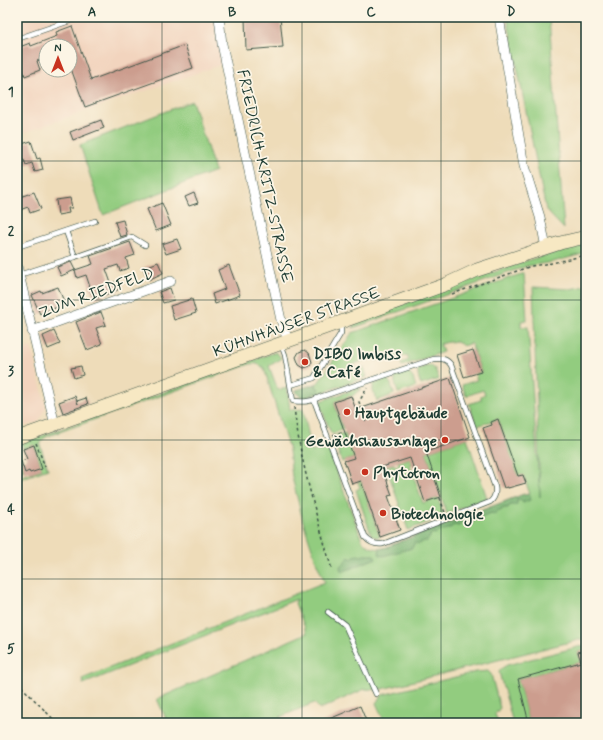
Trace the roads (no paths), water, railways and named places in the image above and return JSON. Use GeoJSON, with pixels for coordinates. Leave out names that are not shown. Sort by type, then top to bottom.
{"type":"FeatureCollection","features":[{"type":"Feature","properties":{"kind":"street","name":"FRIEDRICH-KRITZ-STRASSE"},"geometry":{"type":"LineString","coordinates":[[219,17],[222,44],[281,320],[284,342]]}},
{"type":"Feature","properties":{"kind":"street"},"geometry":{"type":"LineString","coordinates":[[499,17],[524,166],[540,217],[546,248]]}},
{"type":"Feature","properties":{"kind":"street","name":"KÜHNHÄUSER STRASSE"},"geometry":{"type":"LineString","coordinates":[[17,438],[447,284],[477,270],[586,237]]}},
{"type":"Feature","properties":{"kind":"street","name":"ZUM RIEDFELD"},"geometry":{"type":"LineString","coordinates":[[17,266],[55,425]]}},
{"type":"Feature","properties":{"kind":"street","name":"ZUM RIEDFELD"},"geometry":{"type":"LineString","coordinates":[[32,331],[170,281]]}},
{"type":"Feature","properties":{"kind":"lane"},"geometry":{"type":"LineString","coordinates":[[17,39],[81,17]]}},
{"type":"Feature","properties":{"kind":"lane"},"geometry":{"type":"LineString","coordinates":[[17,247],[95,221]]}},
{"type":"Feature","properties":{"kind":"lane"},"geometry":{"type":"LineString","coordinates":[[66,231],[75,257]]}},
{"type":"Feature","properties":{"kind":"lane"},"geometry":{"type":"LineString","coordinates":[[19,275],[132,237],[145,245]]}},
{"type":"Feature","properties":{"kind":"lane"},"geometry":{"type":"LineString","coordinates":[[291,385],[314,378],[341,333],[341,322]]}},
{"type":"Feature","properties":{"kind":"lane"},"geometry":{"type":"LineString","coordinates":[[284,342],[293,401],[307,402],[314,400],[434,359],[442,358],[447,361],[451,365],[495,487],[494,497],[490,502],[377,545],[365,537],[314,400]]}},
{"type":"Feature","properties":{"kind":"lane"},"geometry":{"type":"LineString","coordinates":[[328,612],[345,625],[376,694]]}},
{"type":"Feature","properties":{"kind":"place","name":"DIBO Imbiss & Café"},"geometry":{"type":"Point","coordinates":[305,362]}},
{"type":"Feature","properties":{"kind":"place","name":"Hauptgebäude"},"geometry":{"type":"Point","coordinates":[347,412]}},
{"type":"Feature","properties":{"kind":"place","name":"Gewächshausanlage"},"geometry":{"type":"Point","coordinates":[445,440]}},
{"type":"Feature","properties":{"kind":"place","name":"Phytotron"},"geometry":{"type":"Point","coordinates":[365,472]}},
{"type":"Feature","properties":{"kind":"place","name":"Biotechnologie"},"geometry":{"type":"Point","coordinates":[383,513]}}]}
